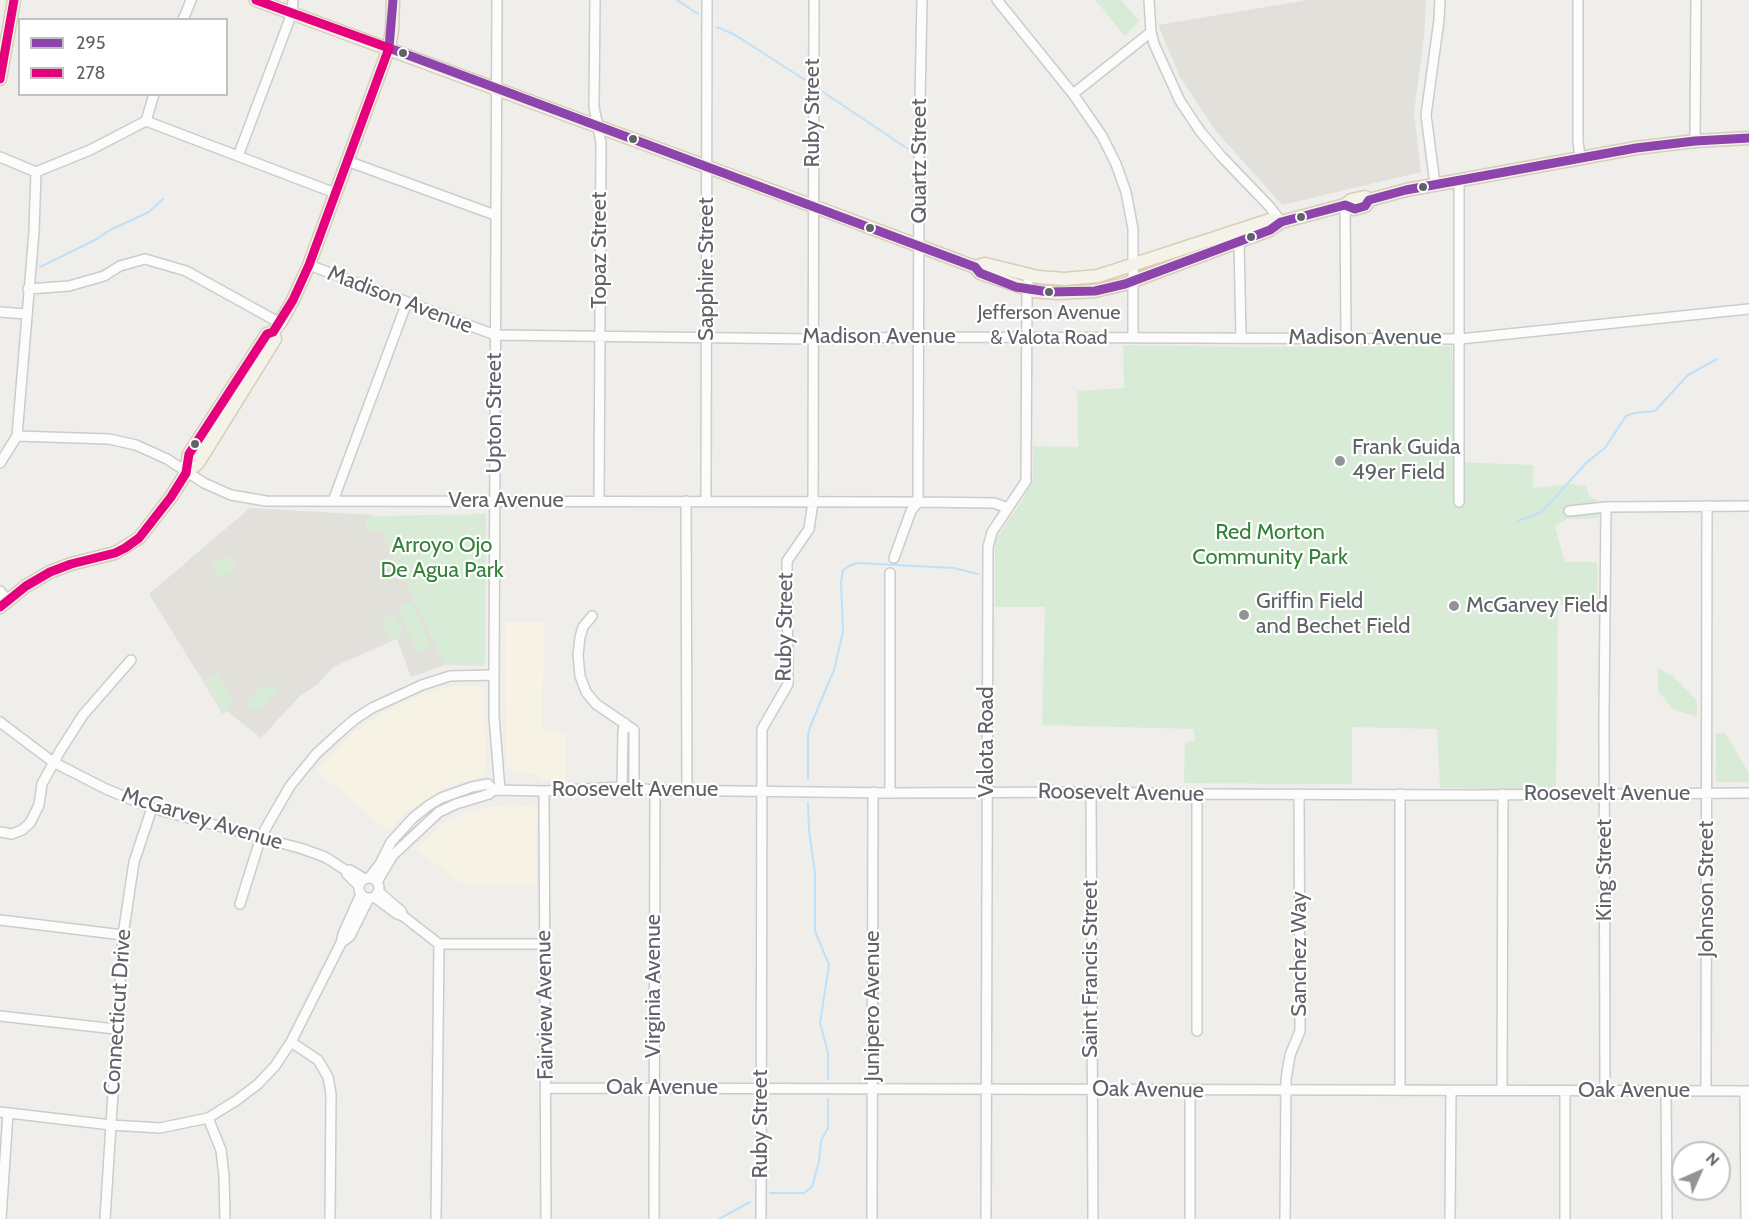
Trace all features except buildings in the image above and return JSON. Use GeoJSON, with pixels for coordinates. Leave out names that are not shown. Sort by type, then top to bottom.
{"type":"FeatureCollection","features":[{"type":"Feature","properties":{"kind":"main road"},"geometry":{"type":"LineString","coordinates":[[0,79],[2,60],[15,21],[14,0]]}},
{"type":"Feature","properties":{"kind":"main road"},"geometry":{"type":"LineString","coordinates":[[256,0],[920,246],[975,267],[980,273],[1027,290],[1058,293],[1095,291],[1133,282],[1270,230],[1281,222],[1345,205],[1359,198],[1365,197],[1369,200],[1459,179],[1580,157],[1695,141],[1749,138]]}},
{"type":"Feature","properties":{"kind":"main road"},"geometry":{"type":"LineString","coordinates":[[2,600],[50,572],[115,553],[140,538],[171,497],[186,473],[189,454],[267,333],[276,328],[293,300],[309,265],[388,48],[392,30],[393,0]]}},
{"type":"Feature","properties":{"kind":"main road"},"geometry":{"type":"LineString","coordinates":[[975,267],[985,264],[1029,276],[1064,279],[1098,276],[1270,220],[1281,222]]}},
{"type":"Feature","properties":{"kind":"street"},"geometry":{"type":"LineString","coordinates":[[184,18],[191,0]]}},
{"type":"Feature","properties":{"kind":"street"},"geometry":{"type":"LineString","coordinates":[[238,156],[292,13],[293,0]]}},
{"type":"Feature","properties":{"kind":"street","name":"Upton Street"},"geometry":{"type":"LineString","coordinates":[[497,0],[494,501],[494,717],[497,790]]}},
{"type":"Feature","properties":{"kind":"street","name":"Topaz Street"},"geometry":{"type":"LineString","coordinates":[[595,0],[594,107],[601,143],[599,501]]}},
{"type":"Feature","properties":{"kind":"street","name":"Sapphire Street"},"geometry":{"type":"LineString","coordinates":[[706,501],[707,0]]}},
{"type":"Feature","properties":{"kind":"street","name":"Ruby Street"},"geometry":{"type":"LineString","coordinates":[[761,1219],[762,729],[788,684],[787,561],[809,529],[813,501],[814,0]]}},
{"type":"Feature","properties":{"kind":"street","name":"Quartz Street"},"geometry":{"type":"LineString","coordinates":[[918,502],[922,0]]}},
{"type":"Feature","properties":{"kind":"street"},"geometry":{"type":"LineString","coordinates":[[997,0],[1073,94],[1102,135],[1123,183],[1133,229],[1133,338]]}},
{"type":"Feature","properties":{"kind":"street"},"geometry":{"type":"LineString","coordinates":[[1149,0],[1151,32],[1164,68],[1185,109],[1214,148],[1264,199],[1281,222]]}},
{"type":"Feature","properties":{"kind":"street"},"geometry":{"type":"LineString","coordinates":[[1435,184],[1426,115],[1440,0]]}},
{"type":"Feature","properties":{"kind":"street"},"geometry":{"type":"LineString","coordinates":[[1578,0],[1580,157]]}},
{"type":"Feature","properties":{"kind":"street"},"geometry":{"type":"LineString","coordinates":[[1695,141],[1696,0]]}},
{"type":"Feature","properties":{"kind":"street"},"geometry":{"type":"LineString","coordinates":[[1073,94],[1151,32]]}},
{"type":"Feature","properties":{"kind":"street"},"geometry":{"type":"LineString","coordinates":[[0,157],[36,172],[90,150],[146,121],[153,96]]}},
{"type":"Feature","properties":{"kind":"street"},"geometry":{"type":"LineString","coordinates":[[146,121],[335,193]]}},
{"type":"Feature","properties":{"kind":"street"},"geometry":{"type":"LineString","coordinates":[[347,161],[495,215]]}},
{"type":"Feature","properties":{"kind":"street"},"geometry":{"type":"LineString","coordinates":[[0,463],[17,436],[34,232],[36,172]]}},
{"type":"Feature","properties":{"kind":"street"},"geometry":{"type":"LineString","coordinates":[[1459,179],[1459,502]]}},
{"type":"Feature","properties":{"kind":"street"},"geometry":{"type":"LineString","coordinates":[[1345,205],[1346,337]]}},
{"type":"Feature","properties":{"kind":"street"},"geometry":{"type":"LineString","coordinates":[[1239,240],[1240,338]]}},
{"type":"Feature","properties":{"kind":"street"},"geometry":{"type":"LineString","coordinates":[[28,289],[69,286],[104,276],[120,266],[145,260],[186,271],[276,328]]}},
{"type":"Feature","properties":{"kind":"street","name":"Madison Avenue"},"geometry":{"type":"LineString","coordinates":[[309,265],[495,335],[813,339],[1346,337],[1460,339],[1749,309]]}},
{"type":"Feature","properties":{"kind":"street","name":"Valota Road"},"geometry":{"type":"LineString","coordinates":[[986,1219],[988,546],[992,531],[1026,481],[1029,276]]}},
{"type":"Feature","properties":{"kind":"street"},"geometry":{"type":"LineString","coordinates":[[333,501],[406,302]]}},
{"type":"Feature","properties":{"kind":"street"},"geometry":{"type":"LineString","coordinates":[[0,312],[26,315]]}},
{"type":"Feature","properties":{"kind":"street","name":"Vera Avenue"},"geometry":{"type":"LineString","coordinates":[[17,436],[113,440],[136,445],[167,459],[186,473],[231,495],[266,501],[813,501],[994,503],[1008,508]]}},
{"type":"Feature","properties":{"kind":"street"},"geometry":{"type":"LineString","coordinates":[[686,501],[687,790]]}},
{"type":"Feature","properties":{"kind":"street"},"geometry":{"type":"LineString","coordinates":[[894,558],[911,511],[918,502]]}},
{"type":"Feature","properties":{"kind":"street","name":"Johnson Street"},"geometry":{"type":"LineString","coordinates":[[1706,1091],[1707,506]]}},
{"type":"Feature","properties":{"kind":"street"},"geometry":{"type":"LineString","coordinates":[[1569,511],[1606,507],[1749,506]]}},
{"type":"Feature","properties":{"kind":"street","name":"King Street"},"geometry":{"type":"LineString","coordinates":[[1605,1090],[1606,507]]}},
{"type":"Feature","properties":{"kind":"street"},"geometry":{"type":"LineString","coordinates":[[890,573],[890,793]]}},
{"type":"Feature","properties":{"kind":"street"},"geometry":{"type":"LineString","coordinates":[[592,616],[583,627],[580,637],[578,655],[580,676],[586,692],[596,704],[634,730],[634,787]]}},
{"type":"Feature","properties":{"kind":"street"},"geometry":{"type":"LineString","coordinates":[[0,832],[12,834],[22,830],[30,823],[36,813],[42,784],[53,762],[83,715],[131,660]]}},
{"type":"Feature","properties":{"kind":"street"},"geometry":{"type":"LineString","coordinates":[[240,904],[261,837],[290,786],[316,754],[355,719],[411,689],[450,676],[494,675]]}},
{"type":"Feature","properties":{"kind":"street","name":"McGarvey Avenue"},"geometry":{"type":"LineString","coordinates":[[0,722],[53,762],[106,789],[152,808],[261,837],[325,857],[347,871],[350,870],[397,914],[403,916],[439,944]]}},
{"type":"Feature","properties":{"kind":"street"},"geometry":{"type":"LineString","coordinates":[[622,787],[625,723]]}},
{"type":"Feature","properties":{"kind":"street","name":"Roosevelt Avenue"},"geometry":{"type":"LineString","coordinates":[[4,1113],[160,1128],[208,1118],[237,1100],[258,1084],[275,1066],[291,1042],[341,943],[343,934],[369,888],[393,855],[439,812],[497,790],[544,791],[634,787],[890,793],[1749,793]]}},
{"type":"Feature","properties":{"kind":"street","name":"Virginia Avenue"},"geometry":{"type":"LineString","coordinates":[[654,1219],[655,789]]}},
{"type":"Feature","properties":{"kind":"street","name":"Fairview Avenue"},"geometry":{"type":"LineString","coordinates":[[544,791],[546,1219]]}},
{"type":"Feature","properties":{"kind":"street","name":"Junipero Avenue"},"geometry":{"type":"LineString","coordinates":[[872,1219],[873,792]]}},
{"type":"Feature","properties":{"kind":"street","name":"Saint Francis Street"},"geometry":{"type":"LineString","coordinates":[[1091,792],[1093,1219]]}},
{"type":"Feature","properties":{"kind":"street"},"geometry":{"type":"LineString","coordinates":[[1197,794],[1197,1031]]}},
{"type":"Feature","properties":{"kind":"street","name":"Sanchez Way"},"geometry":{"type":"LineString","coordinates":[[1285,1219],[1286,1079],[1290,1055],[1300,1030],[1299,794]]}},
{"type":"Feature","properties":{"kind":"street"},"geometry":{"type":"LineString","coordinates":[[1400,794],[1400,1090]]}},
{"type":"Feature","properties":{"kind":"street"},"geometry":{"type":"LineString","coordinates":[[1502,1090],[1503,794]]}},
{"type":"Feature","properties":{"kind":"street","name":"Connecticut Drive"},"geometry":{"type":"LineString","coordinates":[[105,1219],[115,1029],[123,935],[134,862],[152,808]]}},
{"type":"Feature","properties":{"kind":"street"},"geometry":{"type":"LineString","coordinates":[[0,920],[123,935]]}},
{"type":"Feature","properties":{"kind":"street"},"geometry":{"type":"LineString","coordinates":[[436,1219],[439,944],[545,944]]}},
{"type":"Feature","properties":{"kind":"street"},"geometry":{"type":"LineString","coordinates":[[0,1016],[115,1029]]}},
{"type":"Feature","properties":{"kind":"street"},"geometry":{"type":"LineString","coordinates":[[291,1042],[318,1060],[328,1077],[331,1094],[330,1219]]}},
{"type":"Feature","properties":{"kind":"street","name":"Oak Avenue"},"geometry":{"type":"LineString","coordinates":[[546,1088],[1747,1091]]}},
{"type":"Feature","properties":{"kind":"street"},"geometry":{"type":"LineString","coordinates":[[1190,1091],[1190,1219]]}},
{"type":"Feature","properties":{"kind":"street"},"geometry":{"type":"LineString","coordinates":[[1450,1091],[1450,1219]]}},
{"type":"Feature","properties":{"kind":"street"},"geometry":{"type":"LineString","coordinates":[[1565,1091],[1565,1219]]}},
{"type":"Feature","properties":{"kind":"street"},"geometry":{"type":"LineString","coordinates":[[1746,1219],[1747,1091]]}},
{"type":"Feature","properties":{"kind":"street"},"geometry":{"type":"LineString","coordinates":[[1666,1092],[1667,1219]]}},
{"type":"Feature","properties":{"kind":"street"},"geometry":{"type":"LineString","coordinates":[[1,1219],[4,1113]]}},
{"type":"Feature","properties":{"kind":"street"},"geometry":{"type":"LineString","coordinates":[[208,1118],[221,1150],[225,1219]]}},
{"type":"Feature","properties":{"kind":"shaded area"},"geometry":{"type":"Polygon","coordinates":[[[1308,0],[1426,0],[1424,37],[1414,112],[1421,172],[1282,205],[1215,130],[1180,77],[1158,25],[1308,0]]]}},
{"type":"Feature","properties":{"kind":"shaded area"},"geometry":{"type":"Polygon","coordinates":[[[250,508],[374,515],[366,521],[382,531],[445,665],[411,677],[397,639],[333,667],[318,684],[299,697],[261,738],[227,711],[223,714],[149,594],[250,508]]]}},
{"type":"Feature","properties":{"kind":"shaded area"},"geometry":{"type":"Polygon","coordinates":[[[505,622],[544,622],[542,732],[565,733],[565,780],[543,780],[536,775],[516,772],[507,767],[505,622]]]}},
{"type":"Feature","properties":{"kind":"shaded area"},"geometry":{"type":"Polygon","coordinates":[[[454,686],[481,686],[483,688],[486,768],[483,776],[446,787],[405,813],[391,828],[384,828],[316,770],[353,733],[385,712],[425,693],[454,686]]]}},
{"type":"Feature","properties":{"kind":"shaded area"},"geometry":{"type":"Polygon","coordinates":[[[532,806],[537,813],[535,885],[461,884],[416,848],[444,824],[467,813],[487,807],[532,806]]]}},
{"type":"Feature","properties":{"kind":"green space"},"geometry":{"type":"Polygon","coordinates":[[[1095,0],[1121,0],[1139,21],[1125,36],[1095,0]]]}},
{"type":"Feature","properties":{"kind":"green space","name":"Red Morton Community Park"},"geometry":{"type":"Polygon","coordinates":[[[1123,345],[1452,346],[1455,462],[1533,465],[1533,488],[1571,484],[1586,486],[1589,497],[1598,500],[1599,518],[1566,519],[1555,527],[1565,562],[1597,562],[1598,605],[1558,605],[1556,790],[1440,788],[1437,729],[1352,727],[1352,784],[1184,783],[1185,742],[1195,741],[1194,729],[1042,725],[1045,607],[995,607],[995,540],[1022,501],[1033,477],[1033,446],[1078,447],[1077,391],[1124,388],[1123,345]]]}},
{"type":"Feature","properties":{"kind":"green space","name":"Arroyo Ojo De Agua Park"},"geometry":{"type":"Polygon","coordinates":[[[486,514],[485,666],[445,665],[382,531],[366,530],[366,521],[374,516],[486,514]]]}},
{"type":"Feature","properties":{"kind":"green space"},"geometry":{"type":"Polygon","coordinates":[[[228,557],[232,558],[236,568],[221,578],[217,577],[214,563],[228,557]]]}},
{"type":"Feature","properties":{"kind":"green space"},"geometry":{"type":"Polygon","coordinates":[[[412,602],[432,647],[418,653],[397,608],[412,602]]]}},
{"type":"Feature","properties":{"kind":"green space"},"geometry":{"type":"Polygon","coordinates":[[[393,615],[403,634],[390,641],[381,624],[386,617],[393,615]]]}},
{"type":"Feature","properties":{"kind":"green space"},"geometry":{"type":"Polygon","coordinates":[[[1658,668],[1673,676],[1697,700],[1697,717],[1673,709],[1658,691],[1658,668]]]}},
{"type":"Feature","properties":{"kind":"green space"},"geometry":{"type":"Polygon","coordinates":[[[217,673],[233,702],[223,713],[205,680],[217,673]]]}},
{"type":"Feature","properties":{"kind":"green space"},"geometry":{"type":"Polygon","coordinates":[[[277,686],[279,688],[267,705],[254,710],[245,707],[251,697],[262,687],[277,686]]]}},
{"type":"Feature","properties":{"kind":"green space"},"geometry":{"type":"Polygon","coordinates":[[[1716,733],[1725,733],[1749,773],[1749,782],[1718,782],[1716,779],[1716,733]]]}},
{"type":"Feature","properties":{"kind":"waterway"},"geometry":{"type":"LineString","coordinates":[[677,0],[698,14]]}},
{"type":"Feature","properties":{"kind":"waterway"},"geometry":{"type":"LineString","coordinates":[[717,27],[735,35],[805,80]]}},
{"type":"Feature","properties":{"kind":"waterway"},"geometry":{"type":"LineString","coordinates":[[823,92],[911,151]]}},
{"type":"Feature","properties":{"kind":"waterway"},"geometry":{"type":"LineString","coordinates":[[40,267],[149,212],[163,199]]}},
{"type":"Feature","properties":{"kind":"waterway"},"geometry":{"type":"LineString","coordinates":[[1518,521],[1542,512],[1587,462],[1605,448],[1626,416],[1655,411],[1688,375],[1717,359]]}},
{"type":"Feature","properties":{"kind":"waterway"},"geometry":{"type":"LineString","coordinates":[[808,779],[810,727],[834,670],[843,632],[841,582],[843,570],[857,563],[954,568],[978,574]]}},
{"type":"Feature","properties":{"kind":"waterway"},"geometry":{"type":"LineString","coordinates":[[808,803],[815,873],[815,931],[829,965],[820,1023],[828,1053],[828,1079]]}},
{"type":"Feature","properties":{"kind":"waterway"},"geometry":{"type":"LineString","coordinates":[[770,1193],[804,1193],[812,1187],[819,1161],[821,1141],[828,1128],[828,1099]]}},
{"type":"Feature","properties":{"kind":"waterway"},"geometry":{"type":"LineString","coordinates":[[719,1219],[750,1202]]}},
{"type":"Feature","properties":{"kind":"transit line","name":"278"},"geometry":{"type":"LineString","coordinates":[[0,79],[14,0]]}},
{"type":"Feature","properties":{"kind":"transit line","name":"278"},"geometry":{"type":"LineString","coordinates":[[256,0],[389,48]]}},
{"type":"Feature","properties":{"kind":"transit line","name":"295"},"geometry":{"type":"LineString","coordinates":[[389,48],[393,0]]}},
{"type":"Feature","properties":{"kind":"transit line","name":"295"},"geometry":{"type":"LineString","coordinates":[[389,48],[975,267],[980,273],[1016,287],[1049,292],[1095,291],[1125,284],[1270,230],[1281,222],[1345,205],[1355,209],[1365,206],[1369,200],[1406,190],[1636,148],[1749,138]]}},
{"type":"Feature","properties":{"kind":"transit line","name":"278"},"geometry":{"type":"LineString","coordinates":[[0,607],[26,586],[50,572],[125,548],[139,538],[171,497],[186,473],[189,454],[267,334],[273,332],[293,300],[309,265],[389,48]]}},
{"type":"Feature","properties":{"kind":"place","name":"Jefferson Avenue & Valota Road"},"geometry":{"type":"Point","coordinates":[1049,292]}},
{"type":"Feature","properties":{"kind":"place","name":"Frank Guida 49er Field"},"geometry":{"type":"Point","coordinates":[1340,461]}},
{"type":"Feature","properties":{"kind":"place","name":"McGarvey Field"},"geometry":{"type":"Point","coordinates":[1454,606]}},
{"type":"Feature","properties":{"kind":"place","name":"Griffin Field and Bechet Field"},"geometry":{"type":"Point","coordinates":[1244,615]}}]}
